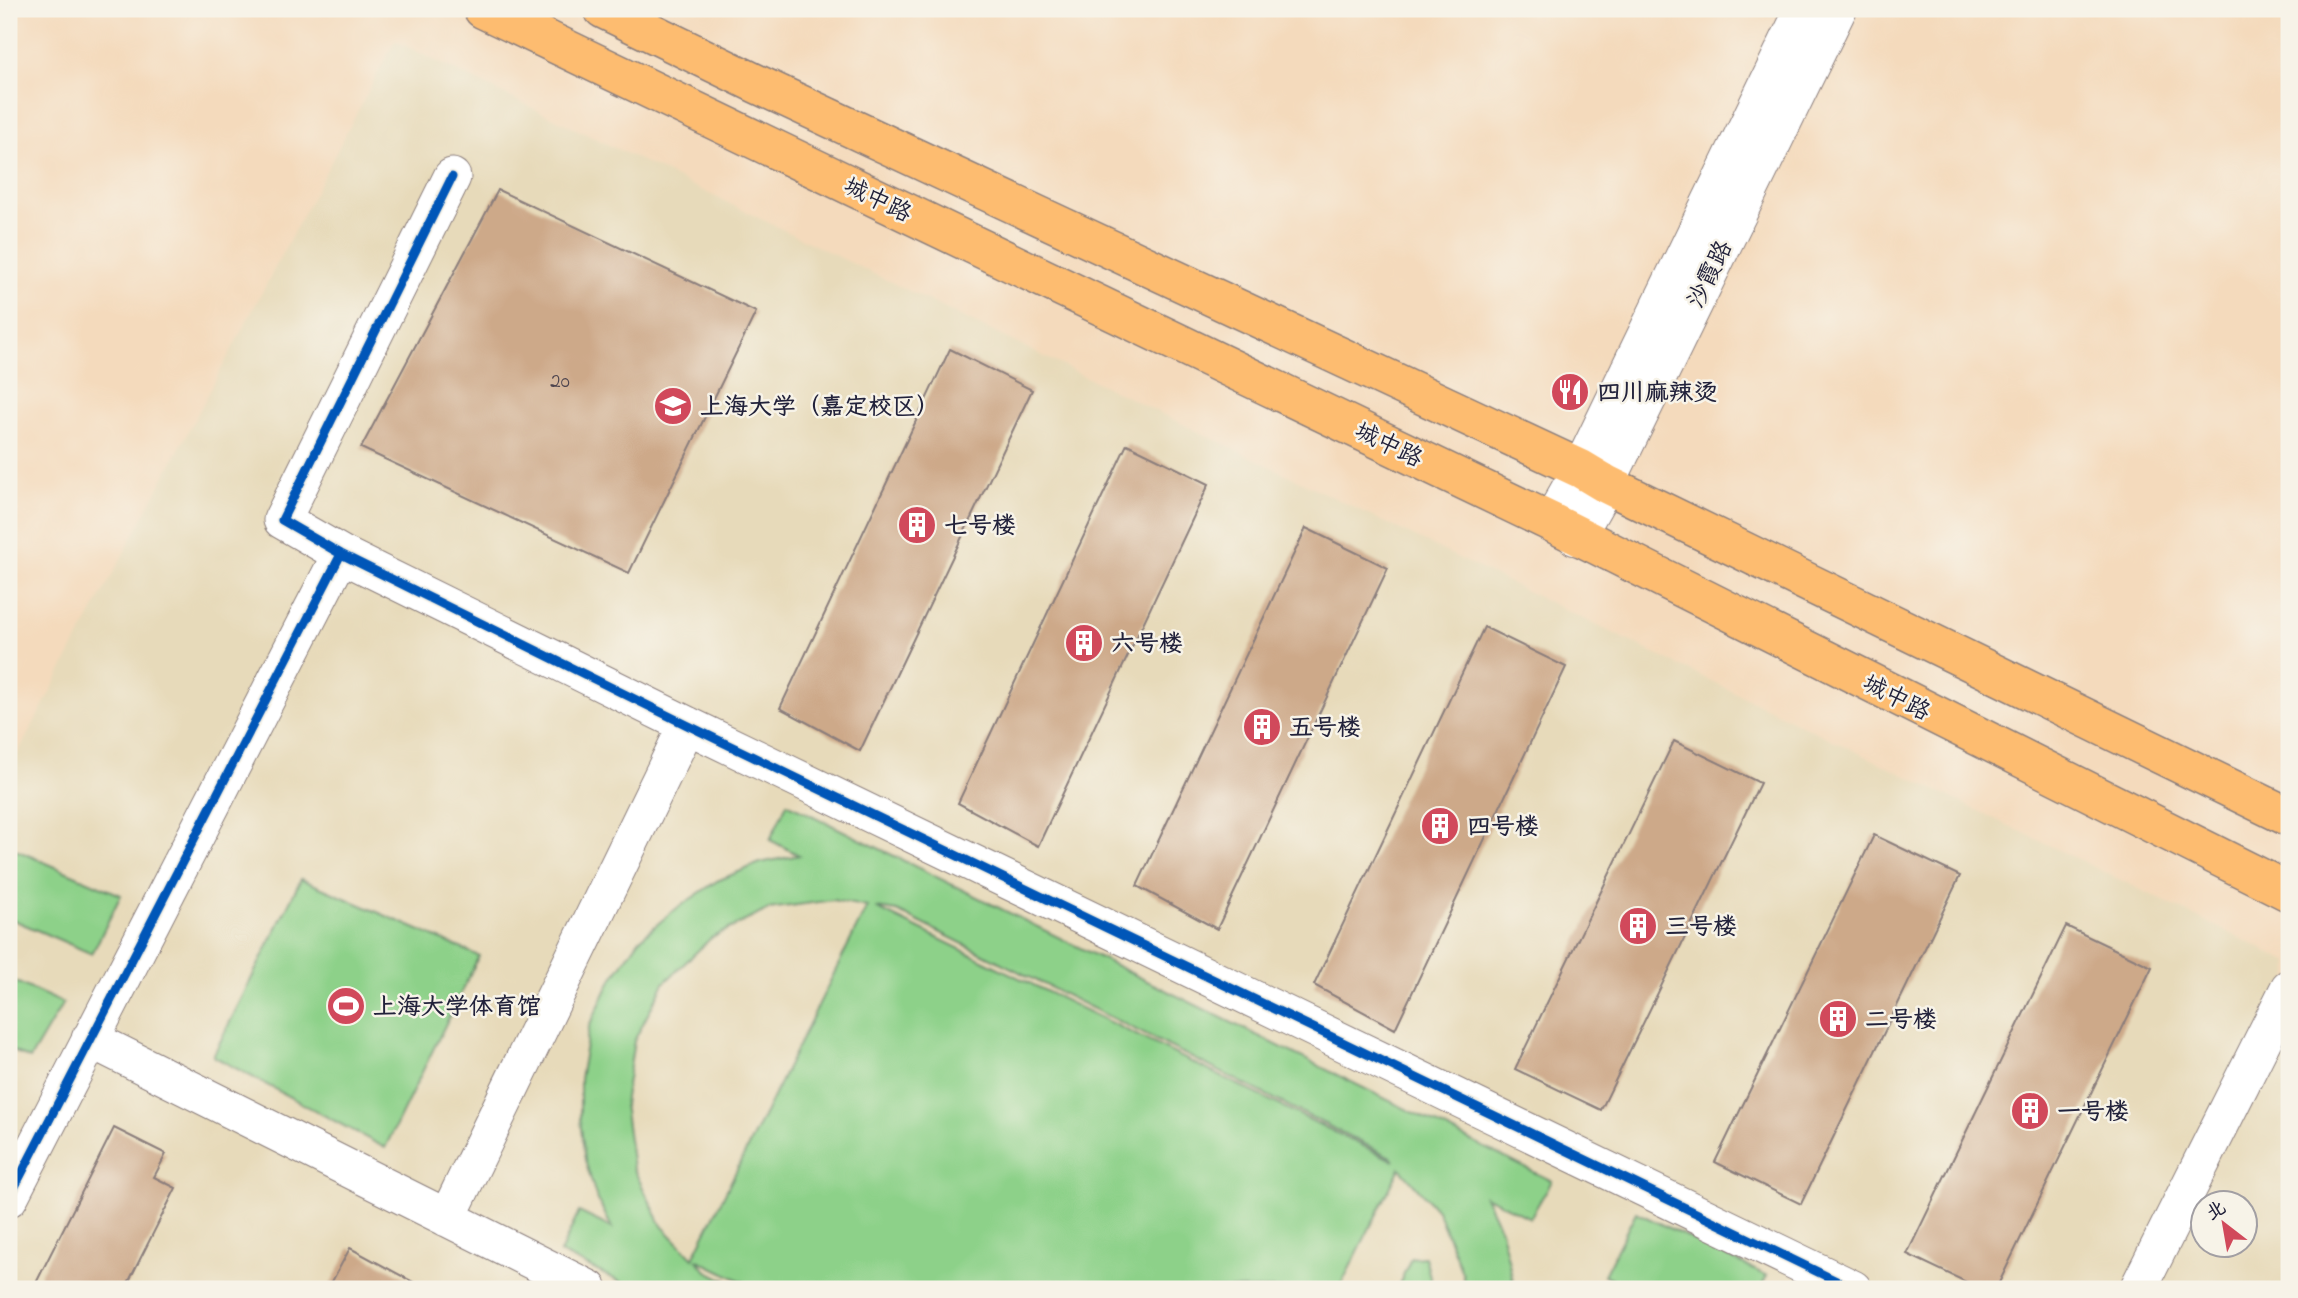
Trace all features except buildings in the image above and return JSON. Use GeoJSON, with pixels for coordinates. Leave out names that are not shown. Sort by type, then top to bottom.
{"type":"FeatureCollection","features":[{"type":"Feature","properties":{"kind":"main road","name":"城中路"},"geometry":{"type":"LineString","coordinates":[[483,9],[1564,529],[2289,892]]}},
{"type":"Feature","properties":{"kind":"main road"},"geometry":{"type":"LineString","coordinates":[[603,9],[1593,477],[2289,817]]}},
{"type":"Feature","properties":{"kind":"street"},"geometry":{"type":"LineString","coordinates":[[1593,477],[1804,9]]}},
{"type":"Feature","properties":{"kind":"street","name":"沙霞路"},"geometry":{"type":"LineString","coordinates":[[1564,529],[1838,9]]}},
{"type":"Feature","properties":{"kind":"street"},"geometry":{"type":"LineString","coordinates":[[452,177],[282,520],[341,554],[1800,1278],[1853,1289]]}},
{"type":"Feature","properties":{"kind":"street"},"geometry":{"type":"LineString","coordinates":[[9,1198],[341,554]]}},
{"type":"Feature","properties":{"kind":"street"},"geometry":{"type":"LineString","coordinates":[[447,1218],[687,725]]}},
{"type":"Feature","properties":{"kind":"street"},"geometry":{"type":"LineString","coordinates":[[2138,1289],[2289,988]]}},
{"type":"Feature","properties":{"kind":"street"},"geometry":{"type":"LineString","coordinates":[[90,1039],[589,1289]]}},
{"type":"Feature","properties":{"kind":"shaded area","name":"上海大学（嘉定校区）"},"geometry":{"type":"Polygon","coordinates":[[[395,41],[2289,962],[2289,1289],[9,1289],[9,770],[395,41]]]}},
{"type":"Feature","properties":{"kind":"green space"},"geometry":{"type":"Polygon","coordinates":[[[787,803],[1552,1181],[1530,1218],[1485,1196],[1501,1230],[1515,1289],[1464,1289],[1463,1275],[1437,1210],[1400,1168],[1339,1289],[758,1289],[696,1259],[707,1271],[743,1289],[635,1289],[560,1253],[579,1212],[612,1228],[596,1196],[585,1160],[580,1120],[580,1079],[589,1027],[610,982],[640,939],[673,911],[717,881],[760,863],[799,855],[770,840],[787,803]],[[833,900],[769,909],[711,938],[664,983],[634,1041],[624,1104],[633,1168],[662,1226],[693,1258],[867,907],[833,900]],[[876,908],[1394,1161],[1391,1157],[897,911],[876,908]]]}},
{"type":"Feature","properties":{"kind":"green space"},"geometry":{"type":"Polygon","coordinates":[[[9,847],[121,895],[92,954],[9,918],[9,847]]]}},
{"type":"Feature","properties":{"kind":"green space","name":"上海大学体育馆"},"geometry":{"type":"Polygon","coordinates":[[[301,879],[479,956],[385,1148],[213,1056],[301,879]]]}},
{"type":"Feature","properties":{"kind":"green space"},"geometry":{"type":"Polygon","coordinates":[[[9,979],[63,1003],[30,1059],[9,1049],[9,979]]]}},
{"type":"Feature","properties":{"kind":"green space"},"geometry":{"type":"Polygon","coordinates":[[[1636,1212],[1767,1276],[1760,1289],[1633,1289],[1604,1275],[1636,1212]]]}},
{"type":"Feature","properties":{"kind":"green space"},"geometry":{"type":"Polygon","coordinates":[[[1425,1257],[1433,1289],[1397,1289],[1411,1258],[1425,1257]]]}},
{"type":"Feature","properties":{"kind":"cycle path"},"geometry":{"type":"LineString","coordinates":[[9,1198],[341,554],[282,520],[452,177]]}},
{"type":"Feature","properties":{"kind":"cycle path"},"geometry":{"type":"LineString","coordinates":[[341,554],[687,725],[1853,1289]]}},
{"type":"Feature","properties":{"kind":"place","name":"四川麻辣烫"},"geometry":{"type":"Point","coordinates":[1570,392]}},
{"type":"Feature","properties":{"kind":"place","name":"上海大学（嘉定校区）"},"geometry":{"type":"Point","coordinates":[673,406]}},
{"type":"Feature","properties":{"kind":"place","name":"七号楼"},"geometry":{"type":"Point","coordinates":[917,525]}},
{"type":"Feature","properties":{"kind":"place","name":"六号楼"},"geometry":{"type":"Point","coordinates":[1084,643]}},
{"type":"Feature","properties":{"kind":"place","name":"五号楼"},"geometry":{"type":"Point","coordinates":[1262,727]}},
{"type":"Feature","properties":{"kind":"place","name":"四号楼"},"geometry":{"type":"Point","coordinates":[1440,826]}},
{"type":"Feature","properties":{"kind":"place","name":"三号楼"},"geometry":{"type":"Point","coordinates":[1638,926]}},
{"type":"Feature","properties":{"kind":"place","name":"上海大学体育馆"},"geometry":{"type":"Point","coordinates":[346,1006]}},
{"type":"Feature","properties":{"kind":"place","name":"二号楼"},"geometry":{"type":"Point","coordinates":[1838,1019]}},
{"type":"Feature","properties":{"kind":"place","name":"一号楼"},"geometry":{"type":"Point","coordinates":[2030,1111]}}]}
